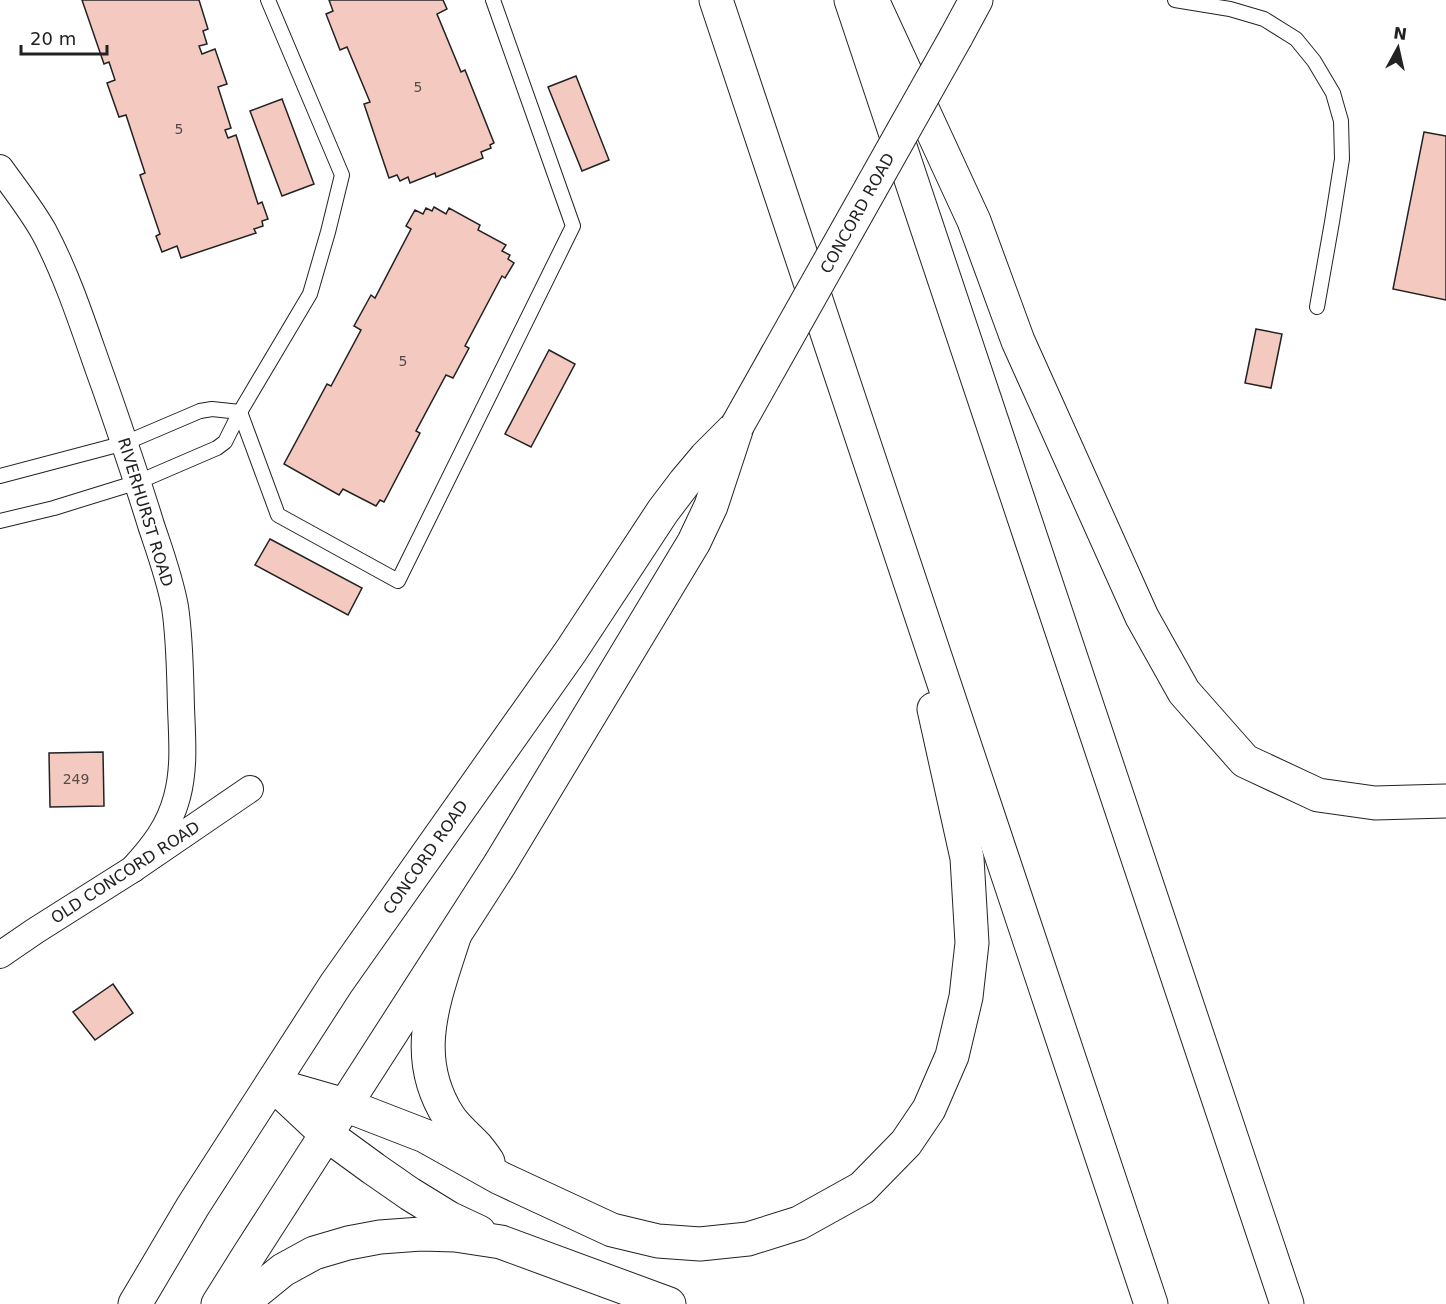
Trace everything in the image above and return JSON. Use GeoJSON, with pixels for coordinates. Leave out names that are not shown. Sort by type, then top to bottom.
{"type":"FeatureCollection","features":[{"type":"Feature","properties":{"kind":"main road"},"geometry":{"type":"LineString","coordinates":[[716,0],[1151,1304]]}},
{"type":"Feature","properties":{"kind":"main road"},"geometry":{"type":"LineString","coordinates":[[851,0],[1287,1304]]}},
{"type":"Feature","properties":{"kind":"main road"},"geometry":{"type":"LineString","coordinates":[[872,0],[974,220],[1018,341],[1142,617],[1184,692],[1245,761],[1318,795],[1375,803],[1446,801]]}},
{"type":"Feature","properties":{"kind":"main road","name":"CONCORD ROAD"},"geometry":{"type":"LineString","coordinates":[[218,1304],[506,854],[694,542],[711,506],[737,426],[976,0]]}},
{"type":"Feature","properties":{"kind":"main road","name":"CONCORD ROAD"},"geometry":{"type":"LineString","coordinates":[[135,1304],[193,1206],[336,984],[571,651],[663,511],[699,465],[737,426]]}},
{"type":"Feature","properties":{"kind":"main road"},"geometry":{"type":"LineString","coordinates":[[272,1084],[345,1105],[425,1136],[500,1178],[612,1230],[658,1241],[700,1244],[748,1239],[799,1223],[862,1188],[906,1143],[929,1109],[951,1056],[966,997],[972,943],[967,858],[895,535]]}},
{"type":"Feature","properties":{"kind":"main road"},"geometry":{"type":"LineString","coordinates":[[454,937],[437,991],[428,1031],[428,1065],[436,1095],[451,1120],[478,1148],[500,1178]]}},
{"type":"Feature","properties":{"kind":"main road"},"geometry":{"type":"LineString","coordinates":[[272,1084],[326,1134],[374,1169],[449,1218],[501,1242],[669,1304]]}},
{"type":"Feature","properties":{"kind":"main road"},"geometry":{"type":"LineString","coordinates":[[241,1304],[283,1270],[314,1253],[348,1243],[380,1237],[421,1234],[455,1235],[501,1242]]}},
{"type":"Feature","properties":{"kind":"street","name":"RIVERHURST ROAD"},"geometry":{"type":"LineString","coordinates":[[0,168],[43,230],[60,265],[125,442],[168,576],[174,606],[178,635],[182,776],[171,817],[161,836],[133,869]]}},
{"type":"Feature","properties":{"kind":"street","name":"OLD CONCORD ROAD"},"geometry":{"type":"LineString","coordinates":[[0,956],[250,789]]}},
{"type":"Feature","properties":{"kind":"lane"},"geometry":{"type":"LineString","coordinates":[[1,517],[54,508],[138,482],[217,448],[225,442],[240,412],[310,294],[342,175],[268,0]]}},
{"type":"Feature","properties":{"kind":"lane"},"geometry":{"type":"LineString","coordinates":[[240,412],[278,515],[398,581],[573,226],[493,0]]}},
{"type":"Feature","properties":{"kind":"lane"},"geometry":{"type":"LineString","coordinates":[[1175,0],[1230,9],[1264,19],[1296,39],[1314,61],[1333,93],[1341,121],[1342,159],[1317,307]]}},
{"type":"Feature","properties":{"kind":"lane"},"geometry":{"type":"LineString","coordinates":[[0,476],[125,442],[200,411],[212,409],[240,412]]}},
{"type":"Feature","properties":{"kind":"building"},"geometry":{"type":"Polygon","coordinates":[[[82,0],[199,0],[208,29],[203,31],[207,44],[199,46],[202,54],[215,49],[227,84],[218,87],[231,128],[225,130],[228,138],[236,135],[258,204],[262,202],[268,219],[262,221],[263,226],[254,229],[256,233],[181,258],[177,246],[162,252],[156,236],[160,234],[140,175],[145,173],[126,115],[119,117],[107,83],[115,80],[109,62],[104,64],[82,0]]]}},
{"type":"Feature","properties":{"kind":"building"},"geometry":{"type":"Polygon","coordinates":[[[329,0],[443,0],[447,9],[437,14],[461,72],[465,70],[494,143],[490,145],[491,148],[481,152],[483,158],[436,177],[435,173],[410,183],[408,177],[400,181],[397,175],[389,178],[364,104],[370,102],[347,47],[340,50],[326,14],[333,11],[329,0]]]}},
{"type":"Feature","properties":{"kind":"building"},"geometry":{"type":"Polygon","coordinates":[[[576,76],[609,160],[582,171],[548,87],[576,76]]]}},
{"type":"Feature","properties":{"kind":"building"},"geometry":{"type":"Polygon","coordinates":[[[282,99],[314,184],[282,196],[250,111],[282,99]]]}},
{"type":"Feature","properties":{"kind":"building"},"geometry":{"type":"Polygon","coordinates":[[[1424,132],[1446,136],[1446,300],[1393,289],[1424,132]]]}},
{"type":"Feature","properties":{"kind":"building"},"geometry":{"type":"Polygon","coordinates":[[[434,207],[446,214],[449,208],[480,225],[478,230],[506,245],[502,251],[510,255],[508,259],[514,263],[505,278],[502,276],[465,346],[469,348],[453,378],[446,375],[416,431],[420,433],[384,502],[380,500],[376,506],[343,489],[339,495],[284,464],[327,384],[331,386],[361,330],[354,326],[371,295],[375,298],[411,229],[406,226],[415,210],[423,214],[426,208],[432,211],[434,207]]]}},
{"type":"Feature","properties":{"kind":"building"},"geometry":{"type":"Polygon","coordinates":[[[1256,329],[1282,334],[1271,388],[1245,383],[1256,329]]]}},
{"type":"Feature","properties":{"kind":"building"},"geometry":{"type":"Polygon","coordinates":[[[549,350],[575,364],[531,447],[505,434],[549,350]]]}},
{"type":"Feature","properties":{"kind":"building"},"geometry":{"type":"Polygon","coordinates":[[[270,539],[362,588],[348,615],[255,565],[270,539]]]}},
{"type":"Feature","properties":{"kind":"building"},"geometry":{"type":"Polygon","coordinates":[[[103,752],[104,806],[50,807],[49,753],[103,752]]]}},
{"type":"Feature","properties":{"kind":"building"},"geometry":{"type":"Polygon","coordinates":[[[113,984],[133,1013],[95,1040],[73,1012],[113,984]]]}}]}
